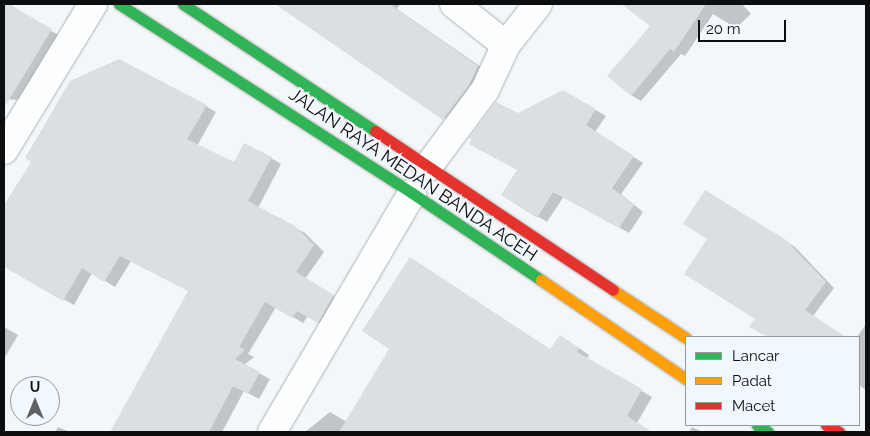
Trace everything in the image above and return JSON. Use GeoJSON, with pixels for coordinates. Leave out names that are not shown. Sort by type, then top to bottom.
{"type":"FeatureCollection","features":[{"type":"Feature","properties":{"kind":"highway","name":"JALAN RAYA MEDAN BANDA ACEH"},"geometry":{"type":"LineString","coordinates":[[119,4],[148,21],[412,194],[546,286],[685,377]]}},
{"type":"Feature","properties":{"kind":"highway","name":"JALAN RAYA MEDAN BANDA ACEH"},"geometry":{"type":"LineString","coordinates":[[183,4],[427,168],[567,257],[685,337]]}},
{"type":"Feature","properties":{"kind":"highway"},"geometry":{"type":"LineString","coordinates":[[148,21],[156,10]]}},
{"type":"Feature","properties":{"kind":"highway"},"geometry":{"type":"LineString","coordinates":[[546,286],[567,257]]}},
{"type":"Feature","properties":{"kind":"highway"},"geometry":{"type":"LineString","coordinates":[[828,426],[839,432]]}},
{"type":"Feature","properties":{"kind":"street"},"geometry":{"type":"LineString","coordinates":[[4,150],[94,4]]}},
{"type":"Feature","properties":{"kind":"street"},"geometry":{"type":"LineString","coordinates":[[454,4],[506,45]]}},
{"type":"Feature","properties":{"kind":"street"},"geometry":{"type":"LineString","coordinates":[[427,168],[485,90],[506,45],[538,4]]}},
{"type":"Feature","properties":{"kind":"street"},"geometry":{"type":"LineString","coordinates":[[272,432],[412,194]]}},
{"type":"Feature","properties":{"kind":"building"},"geometry":{"type":"Polygon","coordinates":[[[4,4],[9,4],[52,29],[4,108],[4,4]]]}},
{"type":"Feature","properties":{"kind":"building"},"geometry":{"type":"Polygon","coordinates":[[[275,4],[389,4],[478,66],[468,87],[443,120],[275,4]]]}},
{"type":"Feature","properties":{"kind":"building"},"geometry":{"type":"Polygon","coordinates":[[[621,4],[706,4],[674,52],[670,49],[631,96],[607,76],[650,26],[621,4]]]}},
{"type":"Feature","properties":{"kind":"building"},"geometry":{"type":"Polygon","coordinates":[[[119,59],[207,105],[187,139],[234,162],[244,143],[272,157],[248,201],[295,226],[314,245],[296,272],[334,295],[318,323],[297,311],[292,318],[265,302],[239,347],[245,350],[235,359],[260,372],[248,394],[233,386],[209,432],[110,432],[188,291],[120,256],[104,282],[82,268],[63,301],[4,267],[4,205],[31,162],[25,158],[70,81],[119,59]]]}},
{"type":"Feature","properties":{"kind":"building"},"geometry":{"type":"Polygon","coordinates":[[[563,90],[596,109],[586,125],[634,156],[612,188],[634,205],[619,228],[553,192],[537,218],[501,195],[517,170],[469,144],[472,139],[469,138],[496,102],[518,113],[563,90]]]}},
{"type":"Feature","properties":{"kind":"building"},"geometry":{"type":"Polygon","coordinates":[[[705,190],[786,240],[826,282],[805,310],[844,336],[766,336],[749,327],[755,319],[684,274],[707,239],[683,224],[705,190]]]}},
{"type":"Feature","properties":{"kind":"building"},"geometry":{"type":"Polygon","coordinates":[[[410,257],[550,349],[560,335],[579,348],[577,352],[642,389],[627,416],[652,432],[339,432],[389,349],[362,331],[410,257]]]}},
{"type":"Feature","properties":{"kind":"traffic: fast"},"geometry":{"type":"LineString","coordinates":[[119,4],[412,193],[541,280]]}},
{"type":"Feature","properties":{"kind":"traffic: fast"},"geometry":{"type":"LineString","coordinates":[[183,4],[375,131]]}},
{"type":"Feature","properties":{"kind":"traffic: fast"},"geometry":{"type":"LineString","coordinates":[[759,426],[768,432]]}},
{"type":"Feature","properties":{"kind":"traffic: slow"},"geometry":{"type":"LineString","coordinates":[[541,280],[685,378]]}},
{"type":"Feature","properties":{"kind":"traffic: slow"},"geometry":{"type":"LineString","coordinates":[[613,290],[685,337]]}},
{"type":"Feature","properties":{"kind":"traffic: jam"},"geometry":{"type":"LineString","coordinates":[[375,131],[613,290]]}},
{"type":"Feature","properties":{"kind":"traffic: jam"},"geometry":{"type":"LineString","coordinates":[[828,426],[839,432]]}}]}
